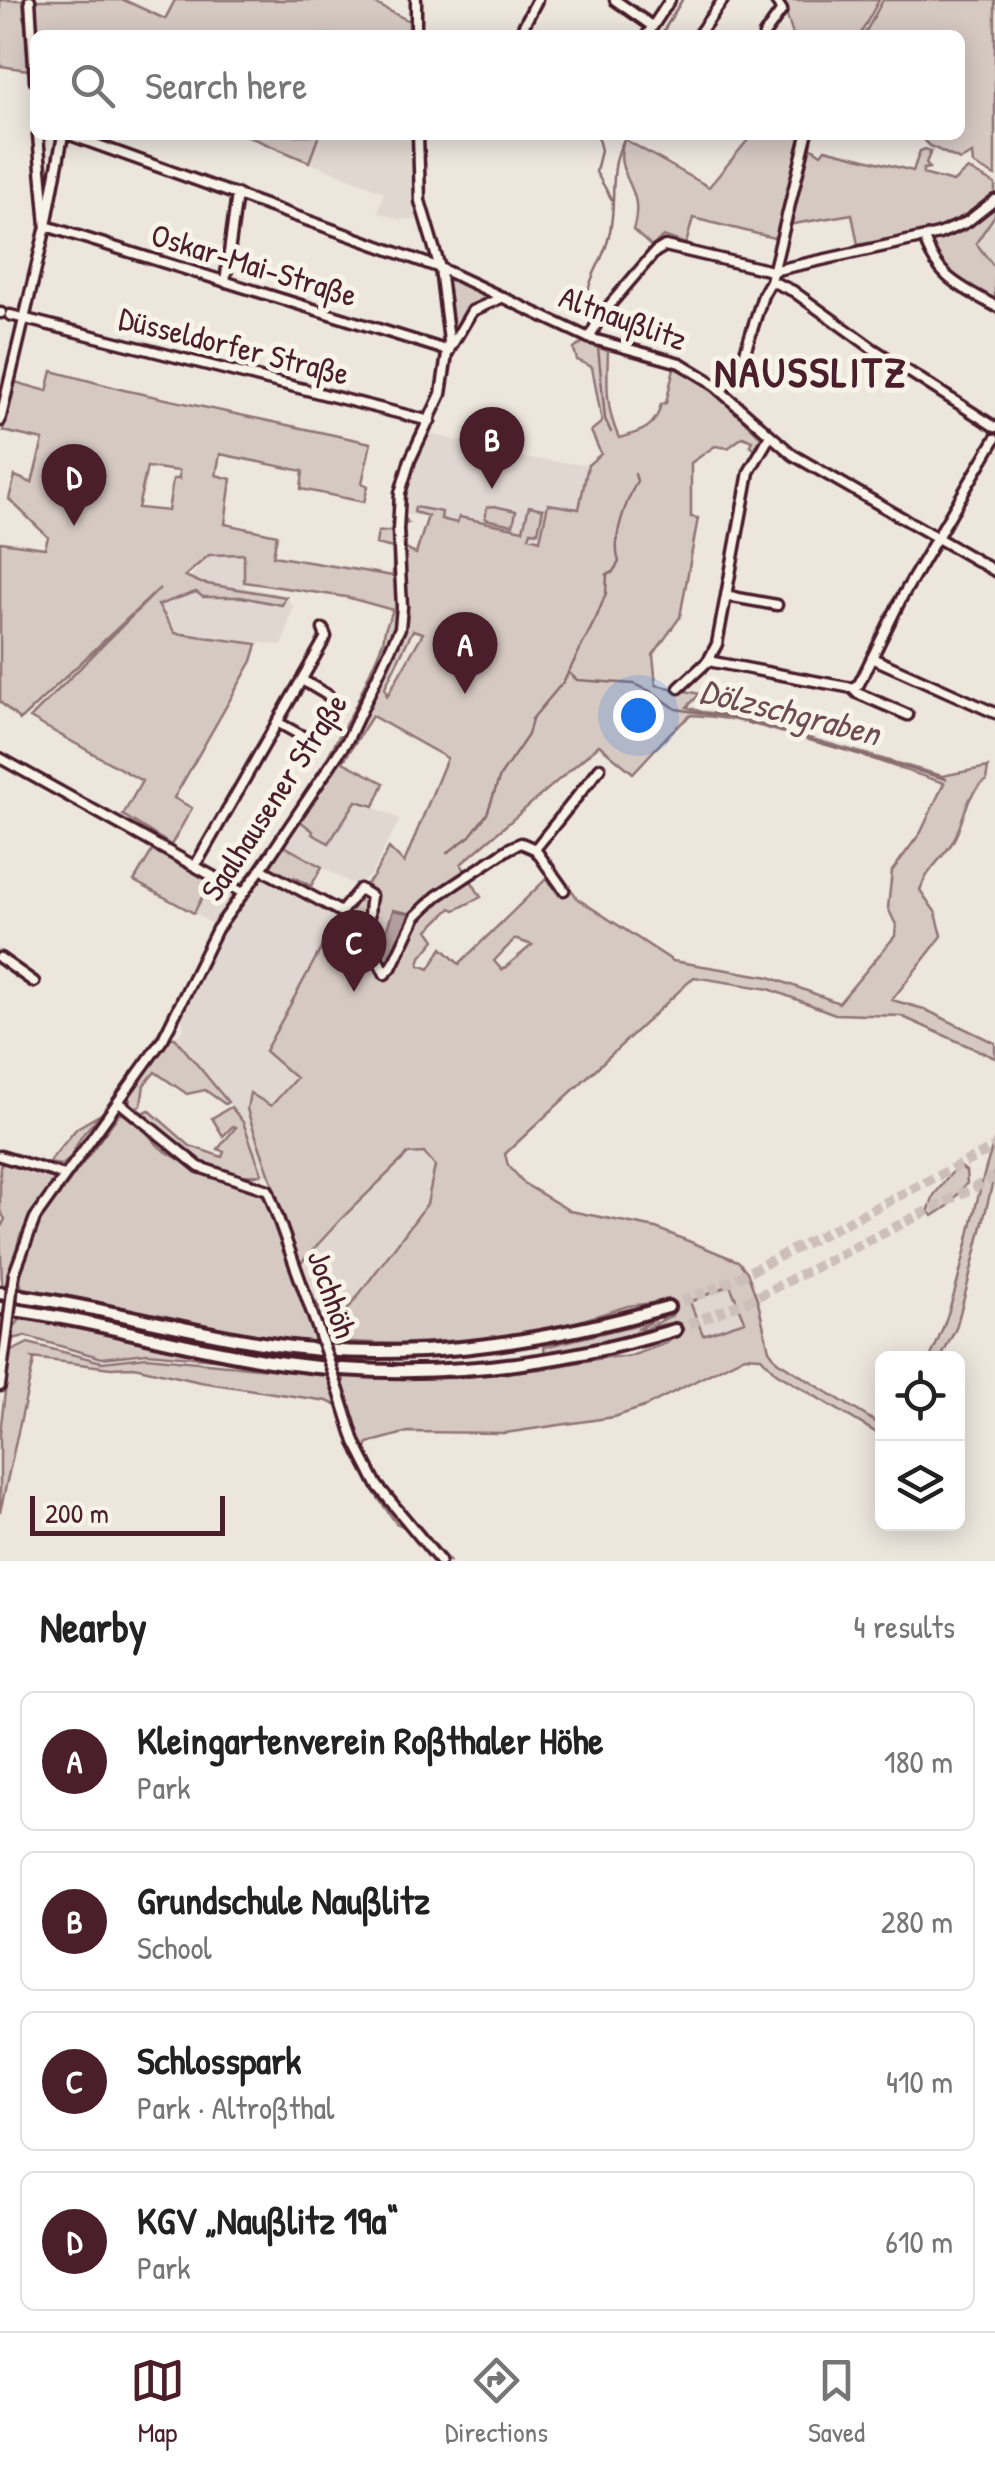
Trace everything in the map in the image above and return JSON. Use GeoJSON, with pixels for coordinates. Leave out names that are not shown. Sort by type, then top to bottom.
{"type":"FeatureCollection","features":[{"type":"Feature","properties":{"kind":"highway"},"geometry":{"type":"LineString","coordinates":[[0,1292],[262,1343],[382,1352],[462,1349],[535,1340],[668,1307]]}},
{"type":"Feature","properties":{"kind":"highway"},"geometry":{"type":"LineString","coordinates":[[0,1308],[92,1322],[282,1363],[385,1370],[520,1364],[604,1349],[675,1330]]}},
{"type":"Feature","properties":{"kind":"street"},"geometry":{"type":"LineString","coordinates":[[30,0],[32,30]]}},
{"type":"Feature","properties":{"kind":"street"},"geometry":{"type":"LineString","coordinates":[[416,0],[416,30]]}},
{"type":"Feature","properties":{"kind":"street"},"geometry":{"type":"LineString","coordinates":[[521,30],[537,0]]}},
{"type":"Feature","properties":{"kind":"street"},"geometry":{"type":"LineString","coordinates":[[616,0],[650,30],[670,0]]}},
{"type":"Feature","properties":{"kind":"street"},"geometry":{"type":"LineString","coordinates":[[702,30],[724,0]]}},
{"type":"Feature","properties":{"kind":"street"},"geometry":{"type":"LineString","coordinates":[[768,30],[782,10],[775,0]]}},
{"type":"Feature","properties":{"kind":"street"},"geometry":{"type":"LineString","coordinates":[[38,140],[46,226]]}},
{"type":"Feature","properties":{"kind":"street"},"geometry":{"type":"LineString","coordinates":[[0,421],[65,140]]}},
{"type":"Feature","properties":{"kind":"street","name":"Altnaußlitz"},"geometry":{"type":"LineString","coordinates":[[80,140],[440,268],[589,338],[680,363],[721,391],[793,455],[936,540],[995,570]]}},
{"type":"Feature","properties":{"kind":"street","name":"Saalhausener Straße"},"geometry":{"type":"LineString","coordinates":[[0,1386],[14,1274],[30,1228],[170,1027],[203,954],[348,739],[400,628],[400,493],[410,460],[442,394],[448,351],[440,268],[420,201],[418,140]]}},
{"type":"Feature","properties":{"kind":"street"},"geometry":{"type":"LineString","coordinates":[[721,391],[741,365],[771,276],[806,140]]}},
{"type":"Feature","properties":{"kind":"street"},"geometry":{"type":"LineString","coordinates":[[224,282],[237,194]]}},
{"type":"Feature","properties":{"kind":"street"},"geometry":{"type":"LineString","coordinates":[[771,276],[924,238],[967,222],[995,200]]}},
{"type":"Feature","properties":{"kind":"street","name":"Oskar-Mai-Straße"},"geometry":{"type":"LineString","coordinates":[[46,226],[448,351]]}},
{"type":"Feature","properties":{"kind":"street"},"geometry":{"type":"LineString","coordinates":[[924,238],[946,278],[995,306]]}},
{"type":"Feature","properties":{"kind":"street"},"geometry":{"type":"LineString","coordinates":[[589,338],[602,314],[655,252],[665,246],[771,276],[872,348],[995,426]]}},
{"type":"Feature","properties":{"kind":"street"},"geometry":{"type":"LineString","coordinates":[[448,351],[472,311],[503,297]]}},
{"type":"Feature","properties":{"kind":"street","name":"Düsseldorfer Straße"},"geometry":{"type":"LineString","coordinates":[[4,314],[430,421]]}},
{"type":"Feature","properties":{"kind":"street"},"geometry":{"type":"LineString","coordinates":[[679,688],[708,661],[722,626],[749,472],[770,436]]}},
{"type":"Feature","properties":{"kind":"street"},"geometry":{"type":"LineString","coordinates":[[852,688],[859,684],[995,439]]}},
{"type":"Feature","properties":{"kind":"street"},"geometry":{"type":"LineString","coordinates":[[728,596],[778,605]]}},
{"type":"Feature","properties":{"kind":"street"},"geometry":{"type":"LineString","coordinates":[[195,866],[326,637],[323,630]]}},
{"type":"Feature","properties":{"kind":"street"},"geometry":{"type":"LineString","coordinates":[[872,658],[995,713]]}},
{"type":"Feature","properties":{"kind":"street"},"geometry":{"type":"LineString","coordinates":[[708,661],[852,688],[908,714]]}},
{"type":"Feature","properties":{"kind":"street"},"geometry":{"type":"LineString","coordinates":[[302,680],[329,696]]}},
{"type":"Feature","properties":{"kind":"street"},"geometry":{"type":"LineString","coordinates":[[277,722],[304,738]]}},
{"type":"Feature","properties":{"kind":"street"},"geometry":{"type":"LineString","coordinates":[[0,758],[242,893]]}},
{"type":"Feature","properties":{"kind":"street"},"geometry":{"type":"LineString","coordinates":[[535,849],[600,768]]}},
{"type":"Feature","properties":{"kind":"street"},"geometry":{"type":"LineString","coordinates":[[262,869],[341,912],[360,888],[370,896],[368,914],[373,944],[385,974],[416,916],[436,896],[510,848],[521,843],[535,849],[564,890]]}},
{"type":"Feature","properties":{"kind":"street"},"geometry":{"type":"LineString","coordinates":[[0,958],[34,982]]}},
{"type":"Feature","properties":{"kind":"street","name":"Jochhöh"},"geometry":{"type":"LineString","coordinates":[[118,1102],[199,1166],[268,1190],[355,1442],[377,1485],[440,1561]]}},
{"type":"Feature","properties":{"kind":"street"},"geometry":{"type":"LineString","coordinates":[[0,1156],[58,1170],[64,1175]]}},
{"type":"Feature","properties":{"kind":"shaded area"},"geometry":{"type":"Polygon","coordinates":[[[0,0],[23,0],[28,70],[0,66],[0,0]]]}},
{"type":"Feature","properties":{"kind":"shaded area"},"geometry":{"type":"Polygon","coordinates":[[[35,0],[124,0],[165,19],[175,0],[368,0],[409,21],[409,30],[38,30],[35,0]]]}},
{"type":"Feature","properties":{"kind":"shaded area"},"geometry":{"type":"Polygon","coordinates":[[[782,0],[879,0],[863,30],[791,30],[782,0]]]}},
{"type":"Feature","properties":{"kind":"shaded area"},"geometry":{"type":"Polygon","coordinates":[[[883,0],[995,0],[995,176],[973,164],[972,154],[960,160],[924,140],[965,140],[965,30],[867,30],[883,0]]]}},
{"type":"Feature","properties":{"kind":"shaded area"},"geometry":{"type":"Polygon","coordinates":[[[257,140],[317,140],[309,162],[257,140]]]}},
{"type":"Feature","properties":{"kind":"shaded area"},"geometry":{"type":"Polygon","coordinates":[[[317,140],[412,140],[417,220],[378,212],[384,192],[309,162],[317,140]]]}},
{"type":"Feature","properties":{"kind":"shaded area"},"geometry":{"type":"Polygon","coordinates":[[[624,140],[709,187],[748,140],[806,140],[821,154],[825,149],[913,171],[920,151],[925,149],[931,151],[926,163],[929,168],[923,169],[923,174],[953,182],[968,169],[995,184],[995,193],[946,224],[858,245],[852,214],[782,226],[774,238],[693,218],[686,244],[663,236],[652,247],[633,230],[636,202],[622,163],[624,140]]]}},
{"type":"Feature","properties":{"kind":"shaded area"},"geometry":{"type":"Polygon","coordinates":[[[995,207],[995,215],[976,243],[995,268],[995,301],[949,273],[930,243],[962,232],[995,207]]]}},
{"type":"Feature","properties":{"kind":"shaded area"},"geometry":{"type":"Polygon","coordinates":[[[995,215],[995,268],[976,243],[995,215]]]}},
{"type":"Feature","properties":{"kind":"shaded area"},"geometry":{"type":"Polygon","coordinates":[[[450,278],[491,297],[470,308],[457,334],[447,281],[450,278]]]}},
{"type":"Feature","properties":{"kind":"shaded area"},"geometry":{"type":"Polygon","coordinates":[[[583,342],[608,351],[609,405],[619,438],[641,431],[655,419],[661,404],[666,403],[674,368],[708,386],[761,437],[754,449],[752,441],[743,437],[728,448],[715,446],[691,463],[691,517],[698,518],[680,617],[653,655],[656,685],[700,694],[687,707],[702,712],[728,715],[942,776],[988,767],[986,781],[973,793],[952,843],[920,890],[936,913],[942,936],[892,1000],[924,1009],[995,1043],[995,1058],[901,1016],[835,1014],[769,989],[694,977],[505,1154],[508,1165],[525,1184],[570,1211],[656,1228],[738,1261],[747,1272],[769,1350],[777,1361],[875,1422],[875,1432],[776,1373],[761,1357],[745,1356],[644,1407],[614,1417],[505,1433],[408,1432],[368,1443],[364,1455],[372,1470],[449,1561],[433,1561],[406,1528],[396,1523],[374,1492],[354,1455],[338,1406],[134,1367],[111,1368],[32,1358],[0,1512],[0,1432],[10,1352],[28,1343],[102,1362],[147,1357],[328,1375],[334,1392],[343,1389],[344,1376],[454,1378],[628,1357],[667,1343],[677,1334],[670,1326],[675,1322],[647,1328],[673,1315],[663,1318],[669,1308],[660,1302],[628,1306],[557,1328],[482,1339],[397,1344],[328,1341],[322,1325],[312,1329],[317,1342],[206,1326],[22,1288],[20,1282],[35,1228],[119,1114],[132,1118],[161,1148],[185,1163],[265,1188],[295,1260],[299,1260],[247,1109],[250,1093],[271,1106],[296,1078],[265,1051],[341,912],[373,877],[389,848],[404,863],[447,758],[372,716],[343,762],[384,783],[374,806],[356,801],[329,843],[312,834],[296,818],[287,820],[354,709],[393,610],[346,597],[244,582],[244,554],[209,555],[185,576],[201,583],[286,597],[282,605],[241,597],[203,597],[196,592],[158,605],[175,633],[257,644],[252,661],[174,798],[192,808],[171,845],[123,815],[142,781],[30,718],[160,588],[20,720],[0,702],[0,542],[45,548],[48,537],[9,499],[15,476],[32,483],[43,440],[3,431],[15,382],[47,391],[52,371],[371,443],[362,483],[368,486],[364,502],[301,489],[303,471],[220,454],[216,475],[231,479],[225,524],[277,535],[273,556],[393,576],[393,548],[376,544],[378,532],[398,530],[399,508],[408,523],[404,525],[406,549],[416,554],[428,516],[414,512],[415,507],[442,512],[441,519],[457,523],[459,517],[523,530],[529,506],[543,509],[538,532],[531,531],[529,537],[540,540],[548,504],[579,509],[588,465],[601,454],[591,431],[602,422],[592,367],[577,360],[574,349],[583,342]],[[147,467],[138,508],[168,511],[173,479],[179,479],[179,471],[147,467]],[[413,630],[385,687],[387,696],[423,633],[413,630]],[[691,715],[633,773],[599,745],[461,864],[481,897],[455,910],[451,908],[428,930],[435,940],[419,965],[429,969],[442,948],[459,964],[546,879],[559,895],[564,889],[554,874],[558,871],[578,899],[673,961],[770,977],[839,1003],[895,936],[896,925],[888,908],[892,871],[921,832],[944,783],[786,732],[722,718],[691,715]],[[515,939],[494,961],[502,970],[532,945],[515,939]],[[424,1153],[408,1154],[300,1264],[311,1296],[323,1313],[345,1313],[427,1204],[435,1166],[424,1153]],[[730,1285],[690,1302],[703,1335],[745,1321],[730,1285]]]}},
{"type":"Feature","properties":{"kind":"shaded area"},"geometry":{"type":"Polygon","coordinates":[[[425,432],[515,457],[588,465],[579,509],[540,540],[404,515],[399,508],[400,493],[425,432]]]}},
{"type":"Feature","properties":{"kind":"shaded area"},"geometry":{"type":"Polygon","coordinates":[[[487,507],[516,511],[513,525],[485,519],[487,507]]]}},
{"type":"Feature","properties":{"kind":"shaded area"},"geometry":{"type":"Polygon","coordinates":[[[211,554],[244,554],[244,587],[285,595],[293,606],[283,645],[175,633],[154,598],[190,577],[211,554]]]}},
{"type":"Feature","properties":{"kind":"shaded area"},"geometry":{"type":"Polygon","coordinates":[[[356,800],[400,819],[370,876],[356,886],[285,846],[300,821],[313,831],[342,820],[356,800]]]}},
{"type":"Feature","properties":{"kind":"shaded area"},"geometry":{"type":"Polygon","coordinates":[[[279,843],[322,867],[311,886],[294,877],[289,884],[261,869],[279,843]]]}},
{"type":"Feature","properties":{"kind":"shaded area"},"geometry":{"type":"Polygon","coordinates":[[[154,848],[211,880],[194,913],[134,881],[154,848]]]}},
{"type":"Feature","properties":{"kind":"shaded area"},"geometry":{"type":"Polygon","coordinates":[[[267,877],[347,917],[299,1260],[270,1177],[262,1174],[242,1122],[219,1088],[175,1038],[184,1030],[182,1017],[188,995],[211,951],[258,882],[267,877]]]}},
{"type":"Feature","properties":{"kind":"shaded area"},"geometry":{"type":"Polygon","coordinates":[[[211,880],[235,894],[214,925],[194,913],[211,880]]]}},
{"type":"Feature","properties":{"kind":"shaded area"},"geometry":{"type":"Polygon","coordinates":[[[393,910],[413,914],[386,965],[383,945],[393,910]]]}},
{"type":"Feature","properties":{"kind":"shaded area"},"geometry":{"type":"Polygon","coordinates":[[[167,1018],[164,1031],[145,1062],[119,1094],[84,1133],[69,1159],[62,1165],[48,1163],[77,1128],[101,1114],[143,1060],[167,1018]]]}},
{"type":"Feature","properties":{"kind":"shaded area"},"geometry":{"type":"Polygon","coordinates":[[[171,1038],[228,1102],[225,1104],[205,1090],[187,1094],[155,1072],[144,1085],[141,1105],[133,1109],[129,1096],[171,1038]]]}},
{"type":"Feature","properties":{"kind":"shaded area"},"geometry":{"type":"Polygon","coordinates":[[[231,1107],[243,1122],[262,1174],[244,1176],[211,1167],[181,1149],[140,1114],[149,1110],[190,1146],[222,1157],[224,1152],[218,1149],[236,1127],[223,1136],[212,1118],[231,1107]]]}},
{"type":"Feature","properties":{"kind":"shaded area"},"geometry":{"type":"Polygon","coordinates":[[[995,1139],[995,1173],[956,1328],[944,1351],[933,1351],[959,1278],[995,1139]]]}},
{"type":"Feature","properties":{"kind":"shaded area"},"geometry":{"type":"Polygon","coordinates":[[[424,1153],[435,1166],[427,1203],[345,1313],[322,1313],[311,1296],[300,1264],[408,1154],[424,1153]]]}},
{"type":"Feature","properties":{"kind":"shaded area"},"geometry":{"type":"Polygon","coordinates":[[[7,1161],[52,1174],[54,1179],[20,1236],[7,1284],[2,1285],[0,1229],[5,1219],[0,1211],[0,1166],[7,1161]]]}},
{"type":"Feature","properties":{"kind":"shaded area"},"geometry":{"type":"Polygon","coordinates":[[[958,1165],[966,1171],[967,1183],[948,1206],[933,1216],[928,1212],[934,1195],[958,1165]]]}},
{"type":"Feature","properties":{"kind":"shaded area"},"geometry":{"type":"Polygon","coordinates":[[[730,1285],[746,1321],[704,1336],[689,1302],[730,1285]]]}},
{"type":"Feature","properties":{"kind":"shaded area"},"geometry":{"type":"Polygon","coordinates":[[[22,1317],[236,1361],[147,1353],[102,1358],[25,1336],[12,1339],[14,1327],[22,1317]]]}},
{"type":"Feature","properties":{"kind":"shaded area"},"geometry":{"type":"Polygon","coordinates":[[[656,1320],[637,1329],[655,1329],[545,1355],[544,1347],[656,1320]]]}},
{"type":"Feature","properties":{"kind":"waterway"},"geometry":{"type":"LineString","coordinates":[[664,30],[682,0]]}},
{"type":"Feature","properties":{"kind":"waterway"},"geometry":{"type":"LineString","coordinates":[[598,140],[601,150],[596,172],[612,200]]}},
{"type":"Feature","properties":{"kind":"waterway"},"geometry":{"type":"LineString","coordinates":[[589,312],[588,291],[606,246],[614,171],[624,140]]}},
{"type":"Feature","properties":{"kind":"waterway"},"geometry":{"type":"LineString","coordinates":[[598,347],[605,419],[611,432]]}},
{"type":"Feature","properties":{"kind":"waterway","name":"Dölzschgraben"},"geometry":{"type":"LineString","coordinates":[[447,853],[470,836],[487,814],[500,776],[528,735],[532,719],[564,681],[597,616],[606,593],[607,574],[619,562],[618,532],[637,481],[635,474]]}},
{"type":"Feature","properties":{"kind":"waterway","name":"Dölzschgraben"},"geometry":{"type":"LineString","coordinates":[[568,672],[577,680],[634,684],[676,709],[728,717],[946,779]]}},
{"type":"Feature","properties":{"kind":"tunnel"},"geometry":{"type":"LineString","coordinates":[[668,1307],[721,1286],[995,1147]]}},
{"type":"Feature","properties":{"kind":"tunnel"},"geometry":{"type":"LineString","coordinates":[[675,1330],[754,1298],[995,1177]]}},
{"type":"Feature","properties":{"kind":"place","name":"Grundschule Naußlitz"},"geometry":{"type":"Point","coordinates":[492,489]}},
{"type":"Feature","properties":{"kind":"place","name":"KGV „Naußlitz 19a“"},"geometry":{"type":"Point","coordinates":[74,526]}},
{"type":"Feature","properties":{"kind":"place","name":"Kleingartenverein Roßthaler Höhe"},"geometry":{"type":"Point","coordinates":[465,694]}},
{"type":"Feature","properties":{"kind":"place","name":"Schlosspark"},"geometry":{"type":"Point","coordinates":[354,992]}},
{"type":"Feature","properties":{"kind":"district","name":"NAUSSLITZ"},"geometry":{"type":"Point","coordinates":[811,372]}}]}
